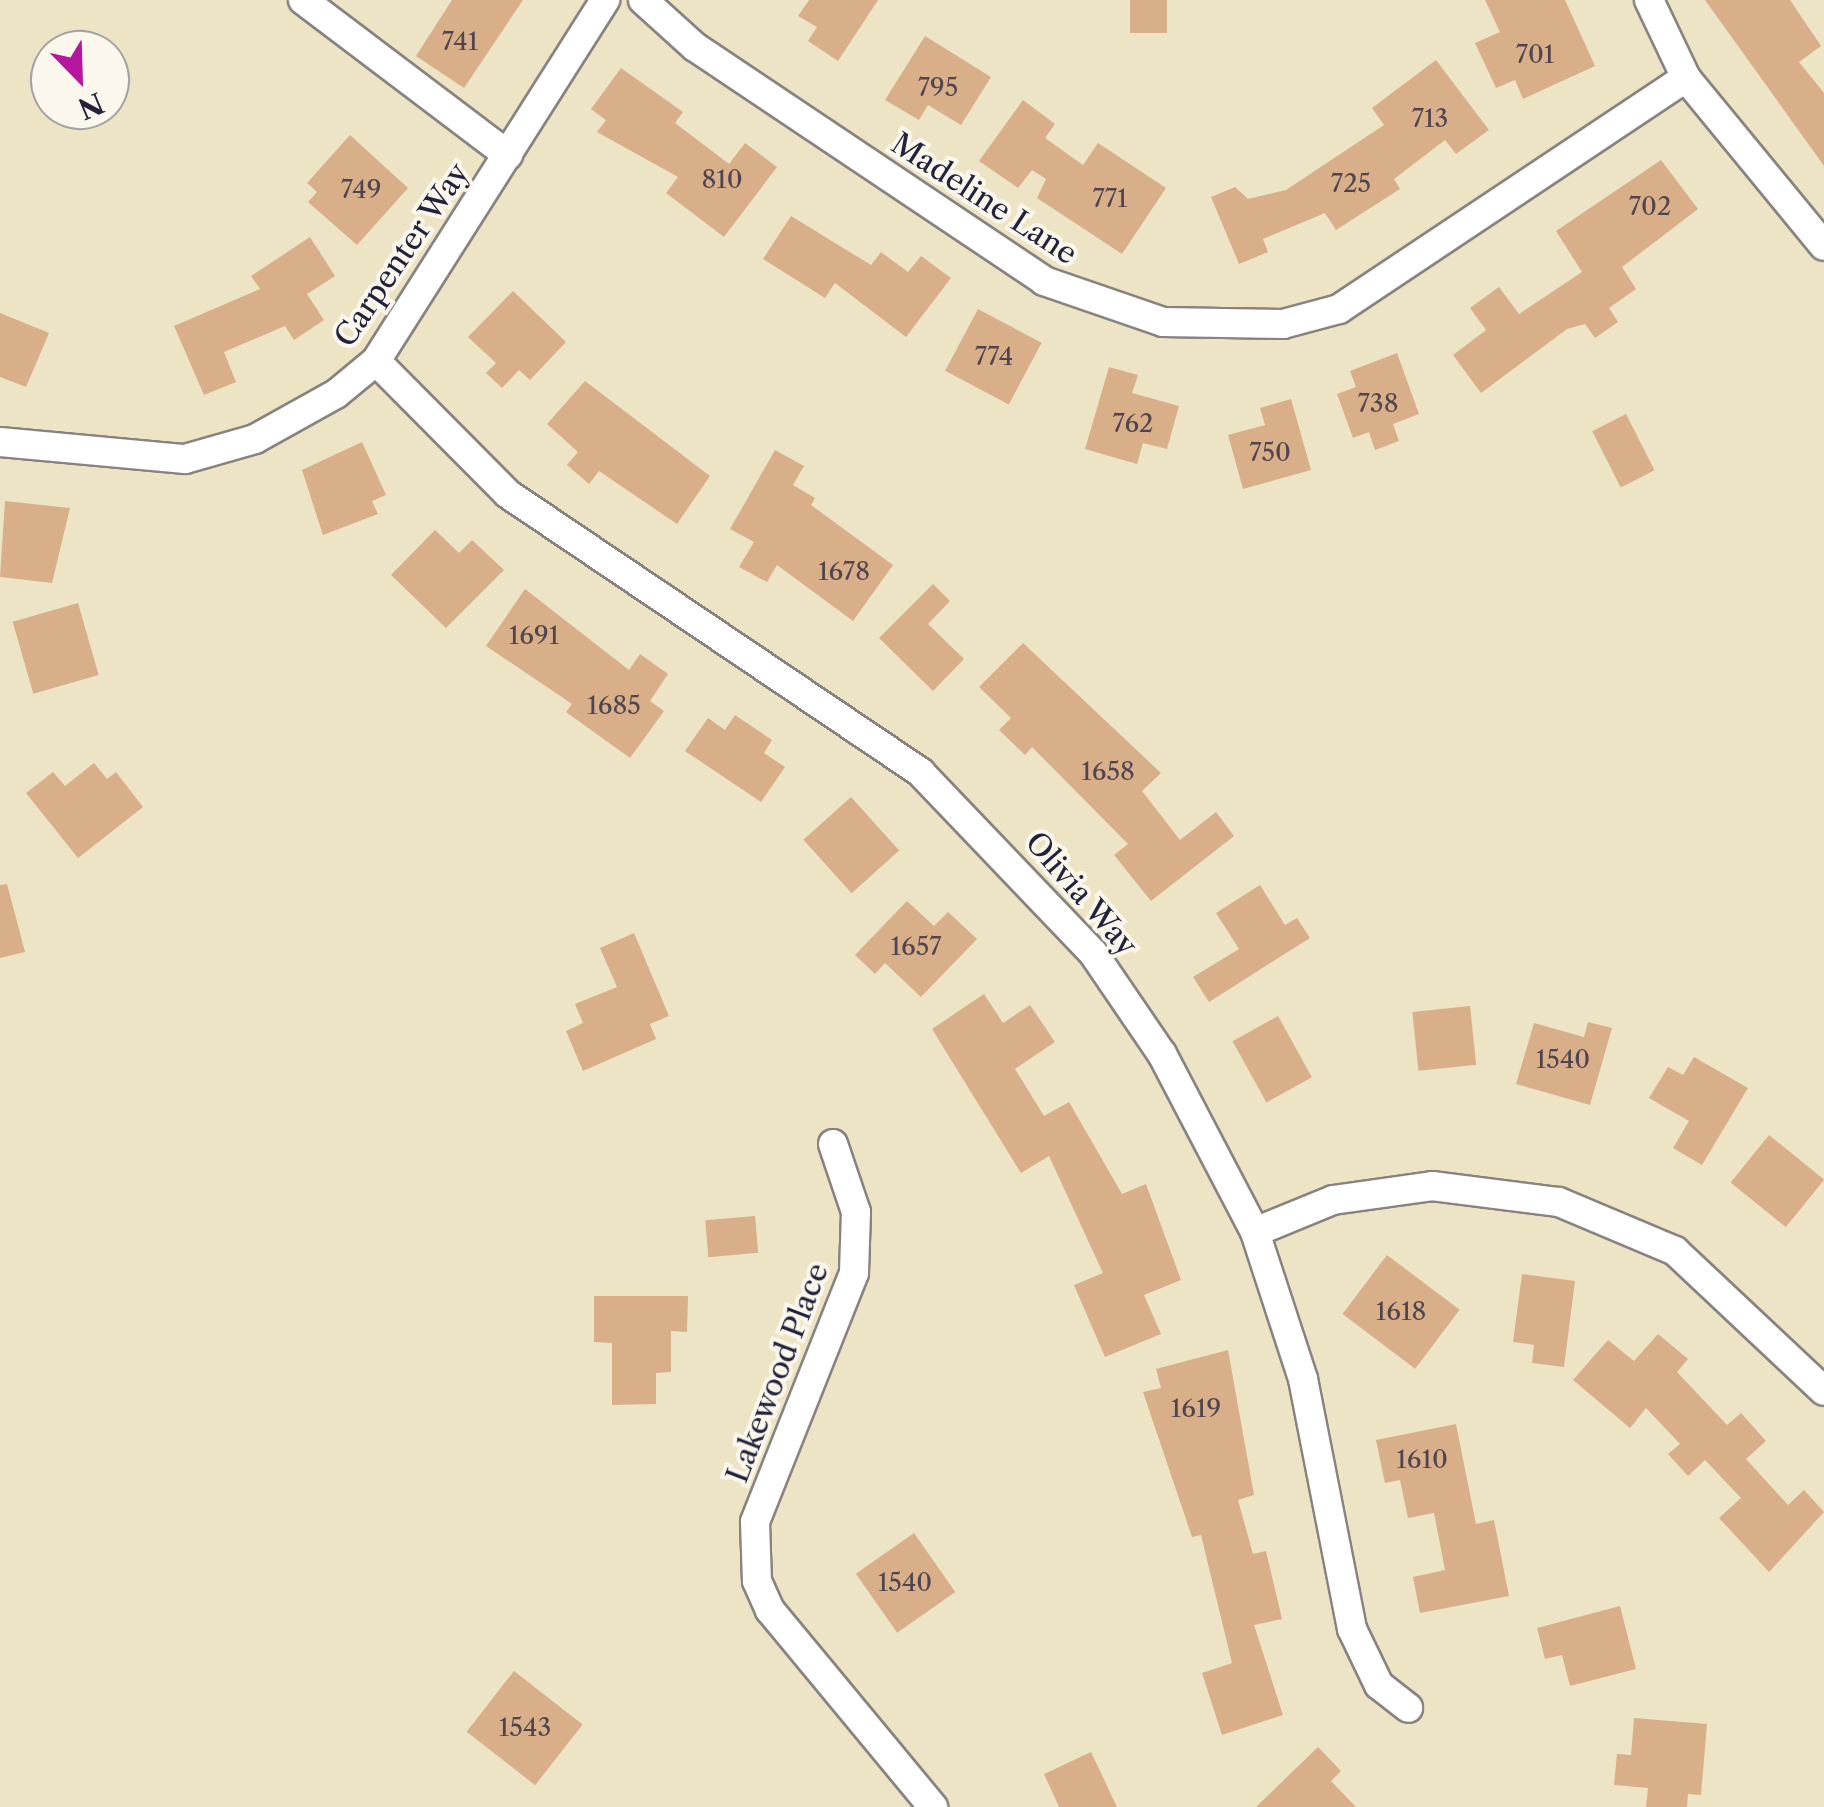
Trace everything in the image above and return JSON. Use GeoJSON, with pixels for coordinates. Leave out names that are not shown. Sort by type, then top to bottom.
{"type":"FeatureCollection","features":[{"type":"Feature","properties":{"kind":"street"},"geometry":{"type":"LineString","coordinates":[[303,0],[508,155]]}},
{"type":"Feature","properties":{"kind":"street","name":"Carpenter Way"},"geometry":{"type":"LineString","coordinates":[[0,442],[185,459],[290,423],[376,361],[605,0]]}},
{"type":"Feature","properties":{"kind":"street","name":"Madeline Lane"},"geometry":{"type":"LineString","coordinates":[[643,0],[695,47],[1044,281],[1163,322],[1283,324],[1338,309],[1686,78]]}},
{"type":"Feature","properties":{"kind":"street"},"geometry":{"type":"LineString","coordinates":[[1649,0],[1686,78],[1824,246]]}},
{"type":"Feature","properties":{"kind":"street","name":"Olivia Way"},"geometry":{"type":"LineString","coordinates":[[376,361],[508,494],[856,726],[994,843],[1136,1012],[1255,1232],[1303,1378],[1352,1629],[1380,1684],[1408,1708]]}},
{"type":"Feature","properties":{"kind":"street","name":"Lakewood Place"},"geometry":{"type":"LineString","coordinates":[[833,1144],[856,1212],[854,1273],[755,1522],[757,1581],[770,1610],[934,1807]]}},
{"type":"Feature","properties":{"kind":"street"},"geometry":{"type":"LineString","coordinates":[[1255,1232],[1333,1200],[1432,1186],[1559,1202],[1675,1252],[1824,1391]]}},
{"type":"Feature","properties":{"kind":"building"},"geometry":{"type":"Polygon","coordinates":[[[452,0],[523,0],[464,88],[416,56],[452,0]]]}},
{"type":"Feature","properties":{"kind":"building"},"geometry":{"type":"Polygon","coordinates":[[[809,0],[878,0],[838,61],[808,41],[817,27],[798,16],[809,0]]]}},
{"type":"Feature","properties":{"kind":"building"},"geometry":{"type":"Polygon","coordinates":[[[1130,0],[1167,0],[1167,33],[1130,33],[1130,0]]]}},
{"type":"Feature","properties":{"kind":"building"},"geometry":{"type":"Polygon","coordinates":[[[1485,0],[1565,0],[1595,66],[1523,99],[1515,80],[1496,88],[1475,43],[1500,32],[1485,0]]]}},
{"type":"Feature","properties":{"kind":"building"},"geometry":{"type":"Polygon","coordinates":[[[1705,0],[1790,0],[1821,46],[1799,62],[1824,93],[1824,166],[1705,0]]]}},
{"type":"Feature","properties":{"kind":"building"},"geometry":{"type":"Polygon","coordinates":[[[925,36],[991,77],[961,125],[928,105],[919,120],[885,100],[925,36]]]}},
{"type":"Feature","properties":{"kind":"building"},"geometry":{"type":"Polygon","coordinates":[[[1436,60],[1489,130],[1456,154],[1445,140],[1394,179],[1400,189],[1336,230],[1325,213],[1263,239],[1268,252],[1239,264],[1211,197],[1235,187],[1248,199],[1286,190],[1384,125],[1372,108],[1436,60]]]}},
{"type":"Feature","properties":{"kind":"building"},"geometry":{"type":"Polygon","coordinates":[[[621,68],[683,112],[675,123],[729,164],[745,143],[777,167],[724,237],[666,193],[678,177],[597,132],[606,120],[591,109],[621,68]]]}},
{"type":"Feature","properties":{"kind":"building"},"geometry":{"type":"Polygon","coordinates":[[[1023,100],[1055,124],[1045,138],[1083,165],[1098,143],[1166,188],[1122,254],[1037,198],[1046,179],[1032,170],[1018,188],[979,161],[1023,100]]]}},
{"type":"Feature","properties":{"kind":"building"},"geometry":{"type":"Polygon","coordinates":[[[350,135],[408,188],[357,245],[308,202],[317,192],[307,183],[350,135]]]}},
{"type":"Feature","properties":{"kind":"building"},"geometry":{"type":"Polygon","coordinates":[[[1661,160],[1698,209],[1622,267],[1636,289],[1609,308],[1618,322],[1595,338],[1585,324],[1567,329],[1481,393],[1453,355],[1486,330],[1470,308],[1499,287],[1519,314],[1582,272],[1556,231],[1661,160]]]}},
{"type":"Feature","properties":{"kind":"building"},"geometry":{"type":"Polygon","coordinates":[[[791,216],[871,265],[881,252],[908,272],[921,256],[951,278],[906,337],[835,283],[825,298],[763,259],[791,216]]]}},
{"type":"Feature","properties":{"kind":"building"},"geometry":{"type":"Polygon","coordinates":[[[310,237],[335,276],[307,294],[324,320],[294,340],[285,326],[224,352],[236,382],[204,395],[174,326],[260,289],[251,276],[310,237]]]}},
{"type":"Feature","properties":{"kind":"building"},"geometry":{"type":"Polygon","coordinates":[[[513,291],[566,342],[530,380],[519,370],[502,388],[486,373],[496,363],[468,337],[513,291]]]}},
{"type":"Feature","properties":{"kind":"building"},"geometry":{"type":"Polygon","coordinates":[[[978,309],[1042,343],[1009,405],[945,371],[978,309]]]}},
{"type":"Feature","properties":{"kind":"building"},"geometry":{"type":"Polygon","coordinates":[[[0,313],[49,333],[26,387],[0,377],[0,313]]]}},
{"type":"Feature","properties":{"kind":"building"},"geometry":{"type":"Polygon","coordinates":[[[1397,353],[1419,414],[1393,424],[1399,441],[1375,450],[1369,432],[1353,438],[1337,394],[1356,387],[1350,371],[1397,353]]]}},
{"type":"Feature","properties":{"kind":"building"},"geometry":{"type":"Polygon","coordinates":[[[1109,367],[1138,375],[1132,393],[1179,406],[1167,449],[1143,443],[1137,464],[1085,449],[1109,367]]]}},
{"type":"Feature","properties":{"kind":"building"},"geometry":{"type":"Polygon","coordinates":[[[585,381],[710,476],[677,524],[599,471],[589,484],[567,465],[578,452],[547,424],[585,381]]]}},
{"type":"Feature","properties":{"kind":"building"},"geometry":{"type":"Polygon","coordinates":[[[1291,399],[1311,470],[1243,489],[1228,435],[1265,425],[1260,408],[1291,399]]]}},
{"type":"Feature","properties":{"kind":"building"},"geometry":{"type":"Polygon","coordinates":[[[1626,414],[1655,470],[1621,487],[1592,431],[1626,414]]]}},
{"type":"Feature","properties":{"kind":"building"},"geometry":{"type":"Polygon","coordinates":[[[362,442],[386,495],[372,501],[378,514],[323,535],[302,470],[362,442]]]}},
{"type":"Feature","properties":{"kind":"building"},"geometry":{"type":"Polygon","coordinates":[[[775,450],[804,466],[793,485],[815,498],[811,505],[893,565],[853,621],[777,565],[767,582],[739,567],[754,542],[730,529],[775,450]]]}},
{"type":"Feature","properties":{"kind":"building"},"geometry":{"type":"Polygon","coordinates":[[[5,501],[70,508],[52,583],[0,577],[5,501]]]}},
{"type":"Feature","properties":{"kind":"building"},"geometry":{"type":"Polygon","coordinates":[[[435,530],[459,553],[472,540],[504,570],[446,628],[391,575],[435,530]]]}},
{"type":"Feature","properties":{"kind":"building"},"geometry":{"type":"Polygon","coordinates":[[[933,584],[950,601],[928,624],[964,659],[933,691],[879,638],[933,584]]]}},
{"type":"Feature","properties":{"kind":"building"},"geometry":{"type":"Polygon","coordinates":[[[525,589],[629,670],[640,654],[668,674],[650,701],[664,711],[630,758],[566,712],[572,704],[486,646],[525,589]]]}},
{"type":"Feature","properties":{"kind":"building"},"geometry":{"type":"Polygon","coordinates":[[[78,603],[99,675],[33,694],[13,622],[78,603]]]}},
{"type":"Feature","properties":{"kind":"building"},"geometry":{"type":"Polygon","coordinates":[[[1023,643],[1161,773],[1142,791],[1180,840],[1216,812],[1234,836],[1151,901],[1114,855],[1128,844],[1032,747],[1025,755],[999,730],[1011,718],[979,687],[1023,643]]]}},
{"type":"Feature","properties":{"kind":"building"},"geometry":{"type":"Polygon","coordinates":[[[735,715],[772,740],[764,753],[785,767],[761,802],[685,751],[708,718],[725,730],[735,715]]]}},
{"type":"Feature","properties":{"kind":"building"},"geometry":{"type":"Polygon","coordinates":[[[94,763],[107,779],[116,772],[143,807],[78,858],[26,793],[53,772],[65,786],[94,763]]]}},
{"type":"Feature","properties":{"kind":"building"},"geometry":{"type":"Polygon","coordinates":[[[851,797],[899,851],[852,893],[803,840],[851,797]]]}},
{"type":"Feature","properties":{"kind":"building"},"geometry":{"type":"Polygon","coordinates":[[[7,884],[25,952],[0,958],[0,885],[7,884]]]}},
{"type":"Feature","properties":{"kind":"building"},"geometry":{"type":"Polygon","coordinates":[[[1260,885],[1285,925],[1297,918],[1310,938],[1209,1002],[1193,977],[1239,949],[1216,913],[1260,885]]]}},
{"type":"Feature","properties":{"kind":"building"},"geometry":{"type":"Polygon","coordinates":[[[907,901],[934,926],[948,912],[977,939],[921,997],[885,963],[875,974],[855,955],[907,901]]]}},
{"type":"Feature","properties":{"kind":"building"},"geometry":{"type":"Polygon","coordinates":[[[634,933],[669,1016],[650,1024],[656,1039],[583,1071],[566,1031],[583,1023],[575,1004],[617,987],[600,948],[634,933]]]}},
{"type":"Feature","properties":{"kind":"building"},"geometry":{"type":"Polygon","coordinates":[[[984,994],[1003,1023],[1030,1005],[1055,1042],[1015,1069],[1044,1116],[1069,1102],[1122,1194],[1146,1184],[1181,1280],[1144,1295],[1161,1334],[1105,1357],[1074,1285],[1103,1273],[1049,1156],[1021,1173],[932,1029],[984,994]]]}},
{"type":"Feature","properties":{"kind":"building"},"geometry":{"type":"Polygon","coordinates":[[[1470,1006],[1476,1065],[1418,1071],[1412,1012],[1470,1006]]]}},
{"type":"Feature","properties":{"kind":"building"},"geometry":{"type":"Polygon","coordinates":[[[1278,1016],[1312,1077],[1266,1102],[1233,1041],[1278,1016]]]}},
{"type":"Feature","properties":{"kind":"building"},"geometry":{"type":"Polygon","coordinates":[[[1588,1022],[1612,1028],[1590,1105],[1516,1084],[1534,1023],[1584,1037],[1588,1022]]]}},
{"type":"Feature","properties":{"kind":"building"},"geometry":{"type":"Polygon","coordinates":[[[1694,1057],[1748,1088],[1702,1165],[1673,1148],[1689,1121],[1649,1098],[1668,1067],[1683,1075],[1694,1057]]]}},
{"type":"Feature","properties":{"kind":"building"},"geometry":{"type":"Polygon","coordinates":[[[1769,1135],[1824,1180],[1786,1227],[1731,1182],[1769,1135]]]}},
{"type":"Feature","properties":{"kind":"building"},"geometry":{"type":"Polygon","coordinates":[[[755,1216],[758,1253],[708,1257],[705,1220],[755,1216]]]}},
{"type":"Feature","properties":{"kind":"building"},"geometry":{"type":"Polygon","coordinates":[[[1387,1255],[1460,1310],[1415,1369],[1342,1314],[1387,1255]]]}},
{"type":"Feature","properties":{"kind":"building"},"geometry":{"type":"Polygon","coordinates":[[[1522,1274],[1575,1281],[1564,1367],[1532,1363],[1534,1345],[1513,1342],[1522,1274]]]}},
{"type":"Feature","properties":{"kind":"building"},"geometry":{"type":"Polygon","coordinates":[[[594,1296],[688,1296],[687,1332],[671,1331],[671,1372],[656,1373],[656,1404],[612,1405],[612,1343],[594,1342],[594,1296]]]}},
{"type":"Feature","properties":{"kind":"building"},"geometry":{"type":"Polygon","coordinates":[[[1658,1334],[1688,1359],[1677,1372],[1727,1425],[1741,1413],[1766,1441],[1746,1459],[1788,1505],[1804,1490],[1824,1512],[1769,1572],[1719,1518],[1741,1498],[1705,1460],[1688,1476],[1668,1454],[1680,1444],[1646,1408],[1630,1428],[1573,1380],[1608,1340],[1634,1361],[1658,1334]]]}},
{"type":"Feature","properties":{"kind":"building"},"geometry":{"type":"Polygon","coordinates":[[[1228,1350],[1254,1495],[1238,1500],[1253,1554],[1266,1551],[1282,1619],[1254,1625],[1283,1715],[1222,1735],[1202,1673],[1232,1663],[1201,1535],[1192,1537],[1143,1392],[1161,1388],[1156,1369],[1228,1350]]]}},
{"type":"Feature","properties":{"kind":"building"},"geometry":{"type":"Polygon","coordinates":[[[1456,1424],[1476,1524],[1494,1520],[1509,1596],[1420,1613],[1413,1577],[1445,1570],[1434,1513],[1408,1518],[1400,1480],[1385,1483],[1376,1440],[1456,1424]]]}},
{"type":"Feature","properties":{"kind":"building"},"geometry":{"type":"Polygon","coordinates":[[[914,1533],[955,1592],[897,1633],[856,1574],[914,1533]]]}},
{"type":"Feature","properties":{"kind":"building"},"geometry":{"type":"Polygon","coordinates":[[[1620,1606],[1636,1669],[1570,1686],[1562,1655],[1545,1659],[1537,1628],[1620,1606]]]}},
{"type":"Feature","properties":{"kind":"building"},"geometry":{"type":"Polygon","coordinates":[[[514,1671],[583,1725],[535,1785],[467,1732],[514,1671]]]}},
{"type":"Feature","properties":{"kind":"building"},"geometry":{"type":"Polygon","coordinates":[[[1634,1718],[1707,1724],[1701,1795],[1688,1794],[1687,1807],[1646,1807],[1648,1788],[1614,1785],[1617,1754],[1631,1755],[1634,1718]]]}},
{"type":"Feature","properties":{"kind":"building"},"geometry":{"type":"Polygon","coordinates":[[[1318,1747],[1341,1771],[1331,1781],[1356,1807],[1256,1807],[1318,1747]]]}},
{"type":"Feature","properties":{"kind":"building"},"geometry":{"type":"Polygon","coordinates":[[[1091,1752],[1117,1807],[1059,1807],[1044,1774],[1091,1752]]]}}]}
